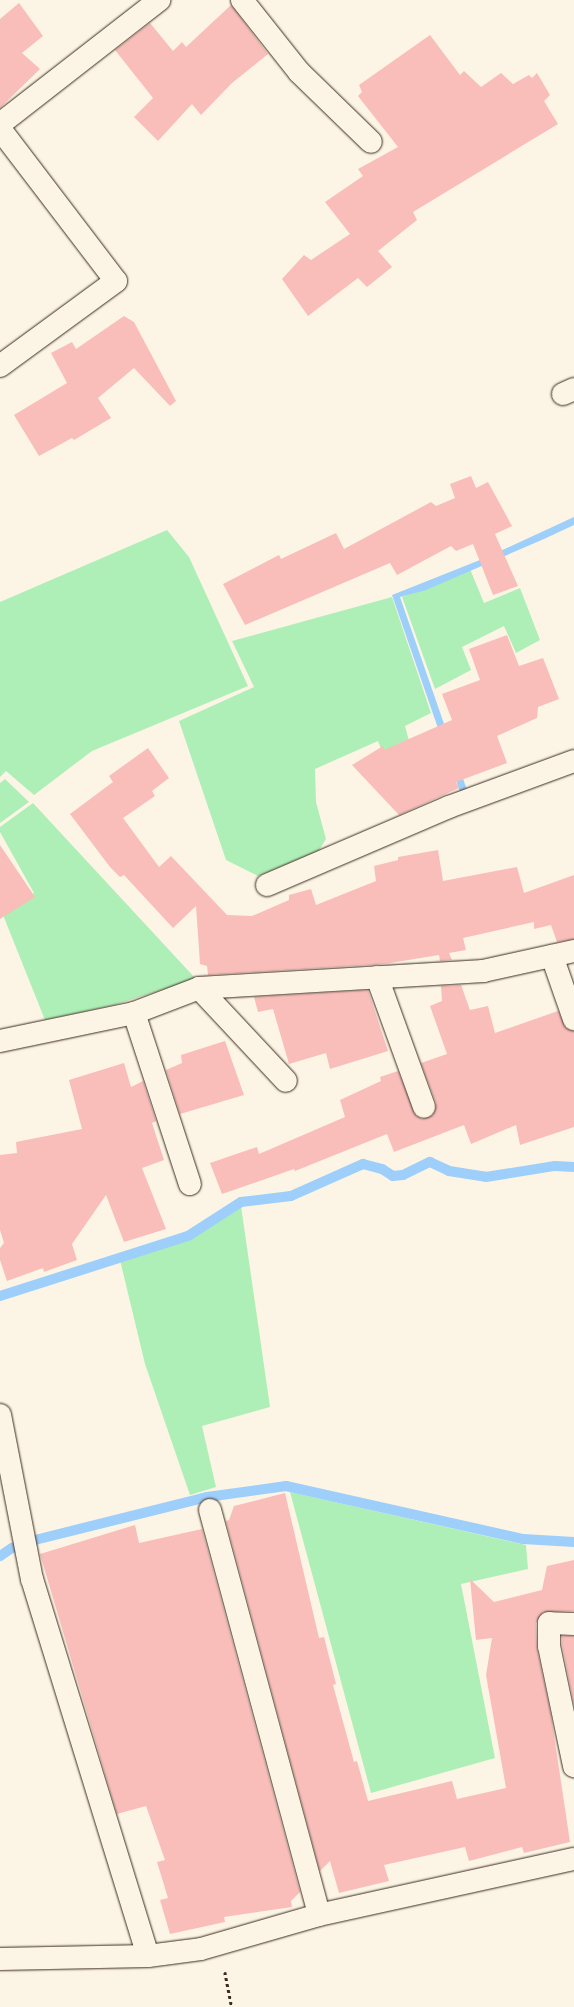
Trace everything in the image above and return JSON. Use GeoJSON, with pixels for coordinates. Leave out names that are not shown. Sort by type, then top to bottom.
{"type":"FeatureCollection","features":[{"type":"Feature","properties":{"kind":"street"},"geometry":{"type":"LineString","coordinates":[[0,124],[159,0]]}},
{"type":"Feature","properties":{"kind":"street"},"geometry":{"type":"LineString","coordinates":[[242,0],[300,72],[371,142]]}},
{"type":"Feature","properties":{"kind":"street"},"geometry":{"type":"LineString","coordinates":[[0,129],[116,281],[0,366]]}},
{"type":"Feature","properties":{"kind":"street"},"geometry":{"type":"LineString","coordinates":[[266,885],[449,807],[574,761]]}},
{"type":"Feature","properties":{"kind":"street"},"geometry":{"type":"LineString","coordinates":[[0,1041],[134,1013],[199,988],[483,971],[574,951]]}},
{"type":"Feature","properties":{"kind":"street"},"geometry":{"type":"LineString","coordinates":[[552,956],[574,1019]]}},
{"type":"Feature","properties":{"kind":"street"},"geometry":{"type":"LineString","coordinates":[[377,977],[424,1107]]}},
{"type":"Feature","properties":{"kind":"street"},"geometry":{"type":"LineString","coordinates":[[199,988],[286,1081]]}},
{"type":"Feature","properties":{"kind":"street"},"geometry":{"type":"LineString","coordinates":[[134,1013],[190,1184]]}},
{"type":"Feature","properties":{"kind":"street"},"geometry":{"type":"LineString","coordinates":[[0,1415],[32,1578],[148,1956]]}},
{"type":"Feature","properties":{"kind":"street"},"geometry":{"type":"LineString","coordinates":[[210,1510],[319,1915]]}},
{"type":"Feature","properties":{"kind":"street"},"geometry":{"type":"LineString","coordinates":[[574,1624],[550,1623],[549,1646],[574,1766]]}},
{"type":"Feature","properties":{"kind":"street"},"geometry":{"type":"LineString","coordinates":[[0,1959],[148,1956],[219,1945],[319,1915],[574,1859]]}},
{"type":"Feature","properties":{"kind":"path"},"geometry":{"type":"LineString","coordinates":[[219,1945],[232,2007]]}},
{"type":"Feature","properties":{"kind":"green space"},"geometry":{"type":"Polygon","coordinates":[[[167,530],[189,557],[248,686],[92,751],[34,795],[6,771],[0,777],[0,602],[167,530]]]}},
{"type":"Feature","properties":{"kind":"green space"},"geometry":{"type":"Polygon","coordinates":[[[470,569],[484,603],[520,588],[540,640],[516,653],[504,626],[462,647],[471,670],[435,689],[402,597],[470,569]]]}},
{"type":"Feature","properties":{"kind":"green space"},"geometry":{"type":"Polygon","coordinates":[[[392,597],[431,713],[405,726],[412,752],[387,765],[378,741],[315,769],[316,802],[326,839],[318,852],[258,876],[226,860],[179,721],[254,687],[232,641],[392,597]]]}},
{"type":"Feature","properties":{"kind":"green space"},"geometry":{"type":"Polygon","coordinates":[[[5,779],[29,802],[0,823],[0,783],[5,779]]]}},
{"type":"Feature","properties":{"kind":"green space"},"geometry":{"type":"Polygon","coordinates":[[[33,803],[196,979],[114,1005],[45,1020],[3,915],[34,893],[0,832],[0,827],[33,803]]]}},
{"type":"Feature","properties":{"kind":"green space"},"geometry":{"type":"Polygon","coordinates":[[[241,1206],[270,1407],[202,1426],[216,1487],[190,1495],[145,1364],[120,1260],[186,1239],[241,1206]]]}},
{"type":"Feature","properties":{"kind":"green space"},"geometry":{"type":"Polygon","coordinates":[[[290,1492],[526,1545],[528,1569],[461,1584],[495,1758],[371,1793],[290,1492]]]}},
{"type":"Feature","properties":{"kind":"water"},"geometry":{"type":"Polygon","coordinates":[[[574,517],[574,525],[544,539],[426,590],[400,597],[467,790],[460,792],[392,595],[485,558],[574,517]]]}},
{"type":"Feature","properties":{"kind":"building"},"geometry":{"type":"Polygon","coordinates":[[[19,3],[43,36],[22,53],[40,69],[0,108],[0,19],[19,3]]]}},
{"type":"Feature","properties":{"kind":"building"},"geometry":{"type":"Polygon","coordinates":[[[231,5],[268,54],[232,83],[201,115],[192,104],[158,141],[134,117],[153,98],[115,50],[150,23],[173,51],[182,42],[186,47],[231,5]]]}},
{"type":"Feature","properties":{"kind":"building"},"geometry":{"type":"Polygon","coordinates":[[[430,35],[460,75],[464,71],[481,87],[501,73],[513,84],[529,75],[532,78],[537,73],[550,95],[544,101],[558,124],[413,212],[417,220],[378,251],[392,267],[367,287],[358,278],[308,316],[282,279],[304,255],[311,260],[350,234],[325,202],[363,176],[358,169],[398,147],[358,96],[362,92],[359,85],[430,35]]]}},
{"type":"Feature","properties":{"kind":"building"},"geometry":{"type":"Polygon","coordinates":[[[124,316],[134,322],[176,401],[170,406],[134,368],[98,398],[111,418],[74,440],[72,438],[39,456],[14,415],[67,383],[51,353],[72,342],[76,349],[124,316]]]}},
{"type":"Feature","properties":{"kind":"building"},"geometry":{"type":"Polygon","coordinates":[[[471,476],[476,488],[488,482],[512,526],[495,534],[518,586],[493,595],[473,544],[456,551],[451,546],[397,575],[390,563],[245,625],[223,584],[279,555],[281,559],[336,533],[344,549],[431,502],[436,506],[455,498],[450,484],[471,476]]]}},
{"type":"Feature","properties":{"kind":"building"},"geometry":{"type":"Polygon","coordinates":[[[507,635],[519,666],[543,658],[559,699],[538,707],[537,718],[497,736],[507,763],[456,782],[459,788],[399,815],[352,765],[383,746],[384,750],[452,720],[442,694],[480,680],[469,649],[507,635]]]}},
{"type":"Feature","properties":{"kind":"building"},"geometry":{"type":"Polygon","coordinates":[[[148,748],[169,778],[152,791],[155,796],[123,818],[159,867],[171,856],[227,915],[252,916],[289,900],[289,895],[311,889],[316,905],[376,881],[374,866],[398,860],[398,857],[438,850],[443,881],[517,867],[524,893],[574,875],[574,939],[557,942],[551,925],[534,929],[534,922],[463,938],[466,950],[449,953],[452,960],[440,961],[439,955],[384,964],[208,975],[207,966],[200,964],[196,906],[173,928],[124,875],[120,877],[110,867],[70,814],[113,782],[109,776],[148,748]]]}},
{"type":"Feature","properties":{"kind":"building"},"geometry":{"type":"Polygon","coordinates":[[[0,845],[35,897],[0,919],[0,845]]]}},
{"type":"Feature","properties":{"kind":"building"},"geometry":{"type":"Polygon","coordinates":[[[461,985],[470,1010],[488,1006],[495,1033],[558,1011],[566,1028],[574,1031],[574,1127],[520,1145],[516,1125],[471,1144],[464,1125],[394,1152],[387,1134],[295,1171],[294,1169],[222,1194],[210,1163],[257,1147],[259,1154],[345,1117],[340,1100],[381,1081],[380,1077],[398,1071],[416,1116],[422,1119],[433,1115],[436,1103],[421,1063],[447,1054],[430,1006],[442,1001],[441,986],[461,985]]]}},
{"type":"Feature","properties":{"kind":"building"},"geometry":{"type":"Polygon","coordinates":[[[368,990],[388,1051],[330,1069],[326,1053],[289,1064],[273,1009],[258,1012],[254,997],[368,990]]]}},
{"type":"Feature","properties":{"kind":"building"},"geometry":{"type":"Polygon","coordinates":[[[225,1041],[244,1095],[180,1114],[166,1070],[182,1063],[181,1055],[225,1041]]]}},
{"type":"Feature","properties":{"kind":"building"},"geometry":{"type":"Polygon","coordinates":[[[124,1063],[131,1087],[143,1081],[156,1121],[152,1123],[164,1160],[142,1168],[166,1229],[124,1242],[106,1195],[72,1244],[77,1260],[44,1272],[43,1268],[7,1281],[0,1260],[0,1248],[4,1243],[0,1230],[0,1155],[17,1153],[16,1142],[82,1129],[69,1080],[124,1063]]]}},
{"type":"Feature","properties":{"kind":"building"},"geometry":{"type":"Polygon","coordinates":[[[285,1493],[319,1638],[324,1637],[336,1684],[333,1685],[354,1762],[357,1761],[368,1801],[452,1781],[457,1799],[506,1788],[486,1675],[492,1638],[476,1640],[470,1579],[494,1602],[542,1590],[547,1566],[574,1560],[574,1611],[543,1612],[536,1623],[537,1649],[551,1715],[570,1842],[524,1853],[522,1847],[469,1861],[465,1847],[384,1865],[389,1881],[339,1893],[330,1861],[320,1871],[226,1521],[229,1520],[234,1506],[285,1493]]]}},
{"type":"Feature","properties":{"kind":"building"},"geometry":{"type":"Polygon","coordinates":[[[135,1525],[139,1543],[202,1529],[300,1892],[291,1901],[292,1907],[224,1917],[225,1922],[170,1934],[160,1900],[168,1898],[157,1862],[165,1860],[146,1806],[117,1814],[40,1554],[135,1525]]]}},
{"type":"Feature","properties":{"kind":"building"},"geometry":{"type":"Polygon","coordinates":[[[562,1636],[574,1636],[574,1705],[562,1645],[562,1636]]]}},
{"type":"Feature","properties":{"kind":"waterway"},"geometry":{"type":"LineString","coordinates":[[0,1296],[188,1236],[241,1202],[291,1196],[363,1164],[382,1169],[393,1176],[403,1175],[430,1162],[449,1171],[486,1177],[555,1166],[574,1167]]}},
{"type":"Feature","properties":{"kind":"waterway"},"geometry":{"type":"LineString","coordinates":[[0,1556],[12,1548],[35,1540],[207,1497],[286,1486],[523,1539],[574,1542]]}}]}
